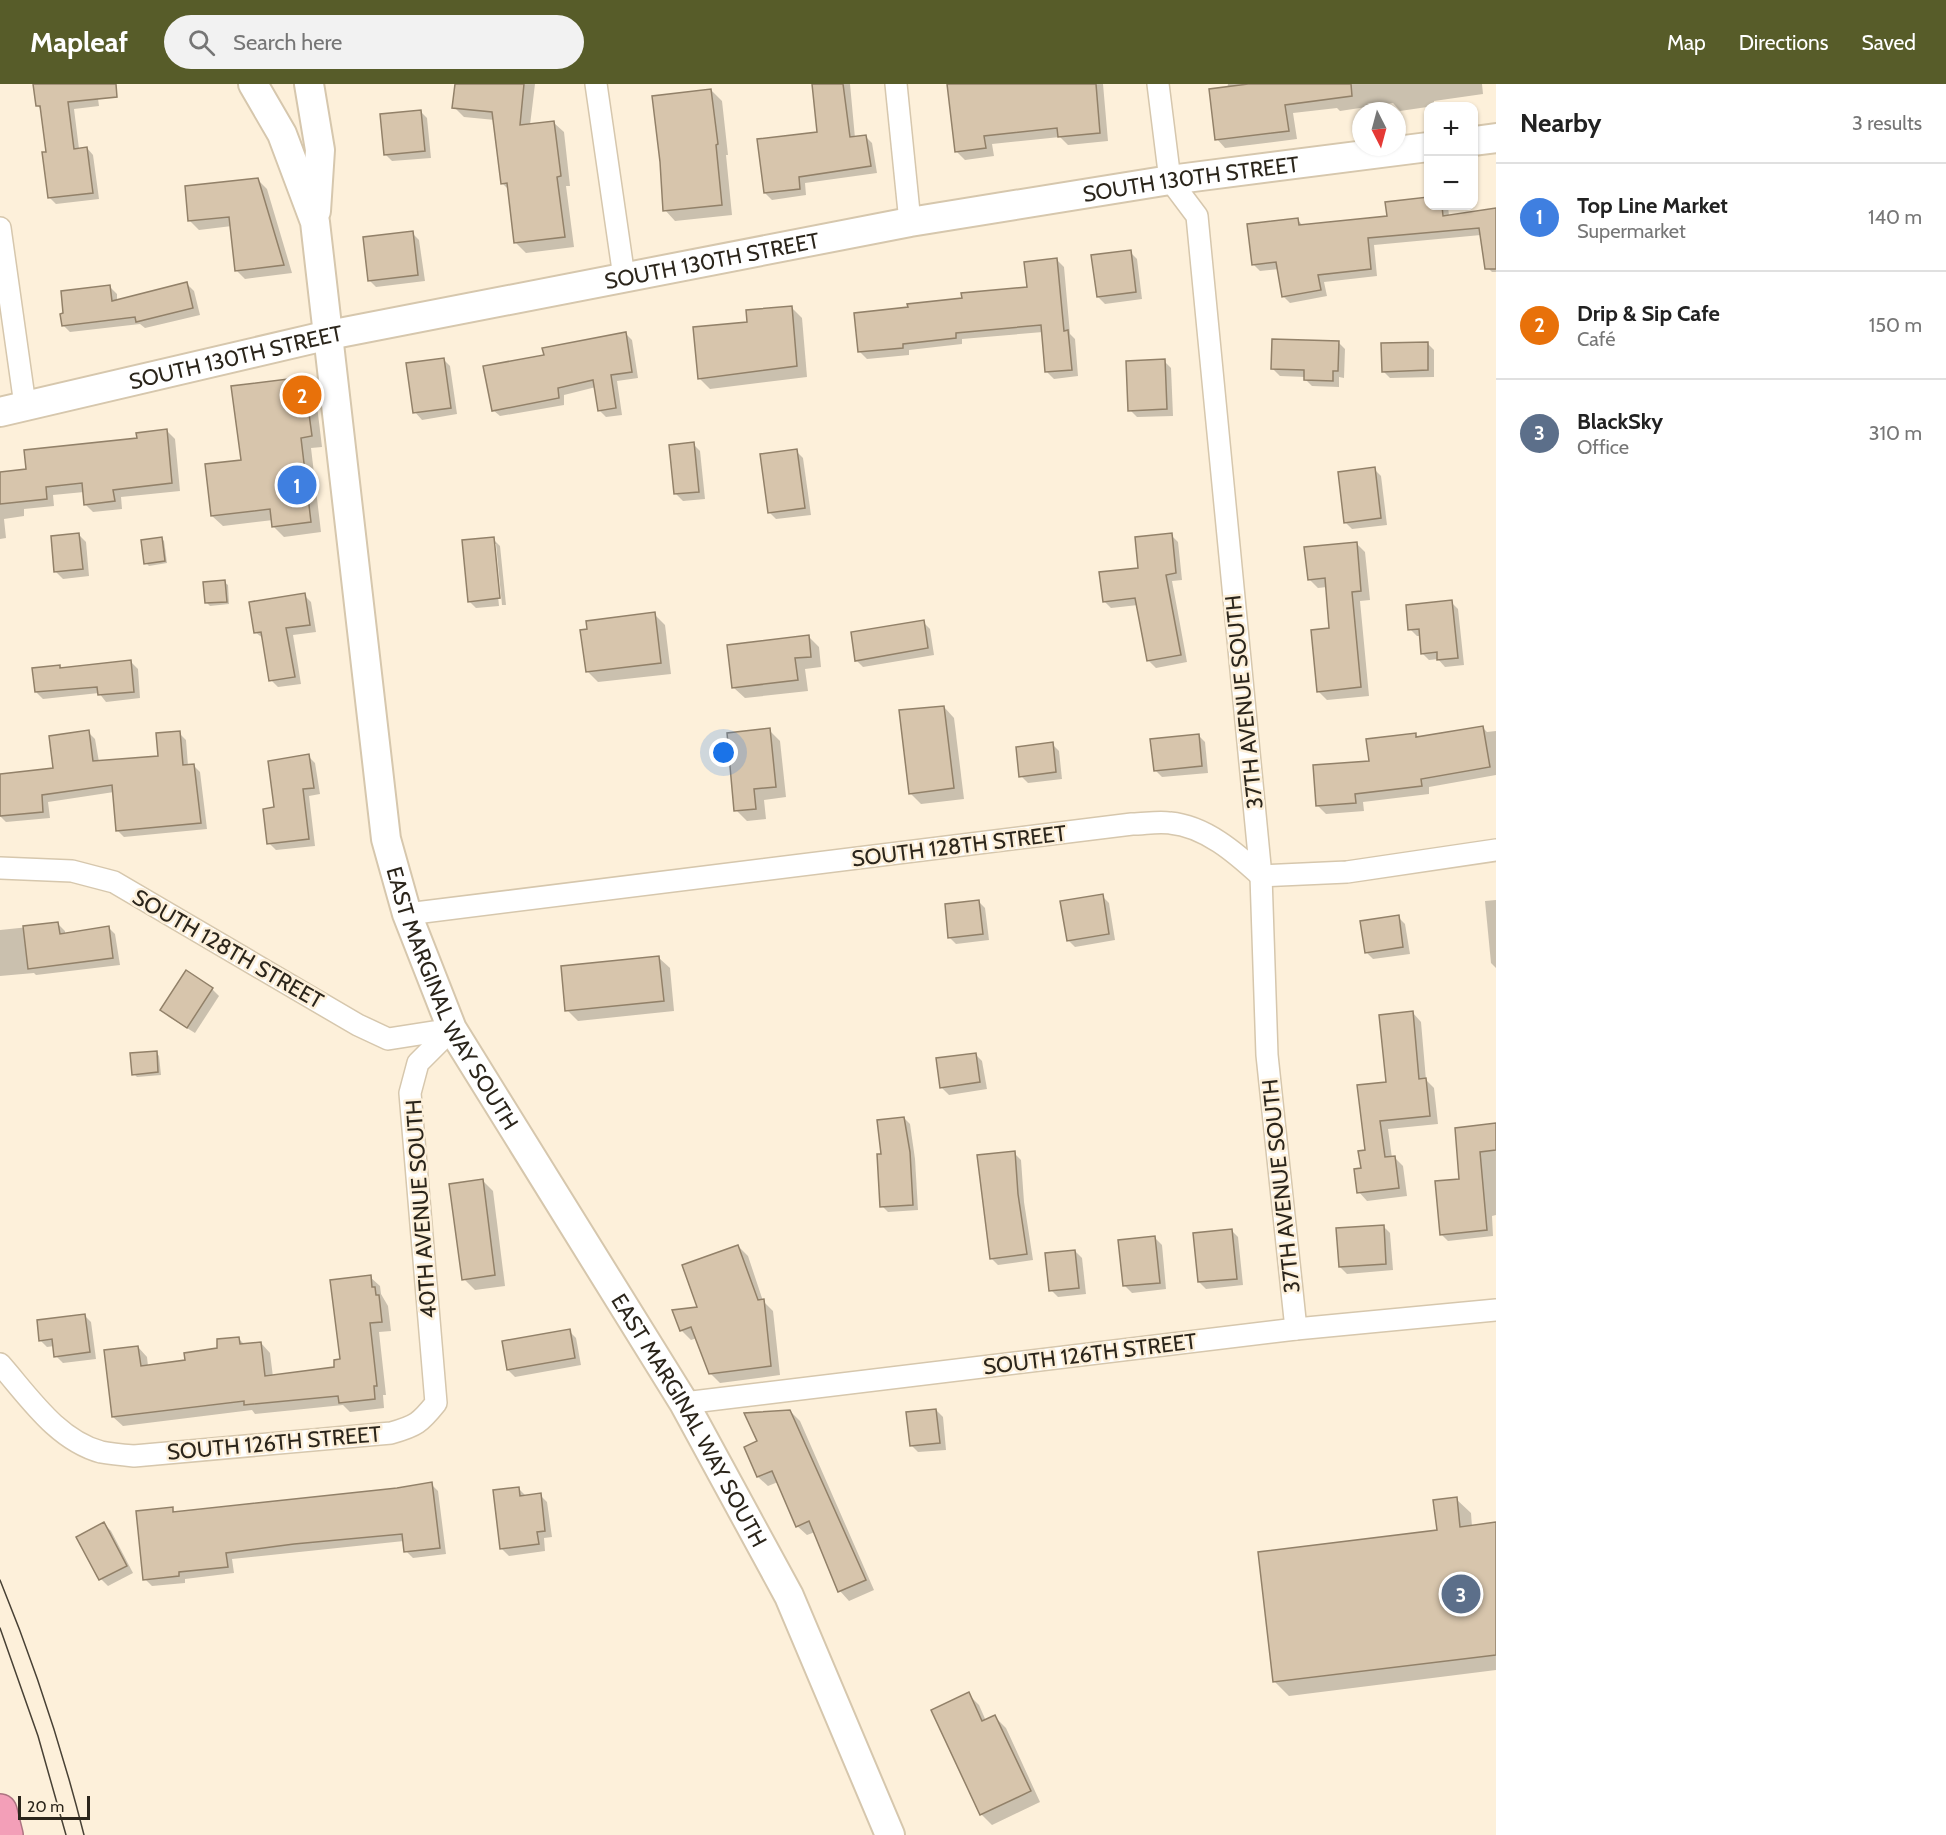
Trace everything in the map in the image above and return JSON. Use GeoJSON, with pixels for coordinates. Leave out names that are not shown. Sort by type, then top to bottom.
{"type":"FeatureCollection","features":[{"type":"Feature","properties":{"kind":"highway"},"geometry":{"type":"LineString","coordinates":[[0,1811],[6,1835]]}},
{"type":"Feature","properties":{"kind":"street","name":"EAST MARGINAL WAY SOUTH"},"geometry":{"type":"LineString","coordinates":[[253,84],[282,134],[315,222],[386,839],[407,914],[452,1029],[684,1403],[789,1596],[890,1835]]}},
{"type":"Feature","properties":{"kind":"street"},"geometry":{"type":"LineString","coordinates":[[309,84],[320,150],[315,222]]}},
{"type":"Feature","properties":{"kind":"street"},"geometry":{"type":"LineString","coordinates":[[596,84],[624,277]]}},
{"type":"Feature","properties":{"kind":"street"},"geometry":{"type":"LineString","coordinates":[[896,84],[910,222]]}},
{"type":"Feature","properties":{"kind":"street","name":"37TH AVENUE SOUTH"},"geometry":{"type":"LineString","coordinates":[[1158,84],[1170,180],[1197,216],[1261,876],[1267,1055],[1296,1329]]}},
{"type":"Feature","properties":{"kind":"street"},"geometry":{"type":"LineString","coordinates":[[1478,140],[1496,138]]}},
{"type":"Feature","properties":{"kind":"street","name":"SOUTH 130TH STREET"},"geometry":{"type":"LineString","coordinates":[[13,409],[329,335],[910,222],[1170,180],[1424,148]]}},
{"type":"Feature","properties":{"kind":"street"},"geometry":{"type":"LineString","coordinates":[[0,228],[13,409]]}},
{"type":"Feature","properties":{"kind":"street","name":"SOUTH 128TH STREET"},"geometry":{"type":"LineString","coordinates":[[407,914],[1170,822],[1202,833],[1235,852],[1261,876]]}},
{"type":"Feature","properties":{"kind":"street"},"geometry":{"type":"LineString","coordinates":[[1261,876],[1347,872],[1496,850]]}},
{"type":"Feature","properties":{"kind":"street","name":"SOUTH 128TH STREET"},"geometry":{"type":"LineString","coordinates":[[0,868],[72,871],[114,882],[358,1025],[387,1039],[452,1029]]}},
{"type":"Feature","properties":{"kind":"street","name":"40TH AVENUE SOUTH"},"geometry":{"type":"LineString","coordinates":[[436,1402],[410,1093],[418,1063],[452,1029]]}},
{"type":"Feature","properties":{"kind":"street","name":"SOUTH 126TH STREET"},"geometry":{"type":"LineString","coordinates":[[684,1403],[1296,1329],[1496,1310]]}},
{"type":"Feature","properties":{"kind":"street","name":"SOUTH 126TH STREET"},"geometry":{"type":"LineString","coordinates":[[0,1364],[45,1416],[72,1440],[102,1452],[134,1456],[391,1433],[413,1427],[436,1402]]}},
{"type":"Feature","properties":{"kind":"building"},"geometry":{"type":"Polygon","coordinates":[[[33,84],[116,84],[117,97],[68,102],[74,149],[87,147],[93,193],[48,198],[42,152],[46,152],[40,106],[36,106],[33,84]]]}},
{"type":"Feature","properties":{"kind":"building"},"geometry":{"type":"Polygon","coordinates":[[[455,84],[524,84],[520,125],[554,121],[561,176],[557,177],[565,237],[514,243],[507,183],[501,184],[492,112],[452,108],[455,84]]]}},
{"type":"Feature","properties":{"kind":"building"},"geometry":{"type":"Polygon","coordinates":[[[812,84],[843,84],[850,137],[866,135],[871,166],[799,177],[800,189],[764,193],[757,139],[817,132],[812,84]]]}},
{"type":"Feature","properties":{"kind":"building"},"geometry":{"type":"Polygon","coordinates":[[[947,84],[1096,84],[1100,133],[1058,137],[1057,128],[984,136],[986,148],[955,152],[947,84]]]}},
{"type":"Feature","properties":{"kind":"building"},"geometry":{"type":"Polygon","coordinates":[[[1248,84],[1351,84],[1352,96],[1285,105],[1289,131],[1215,140],[1209,89],[1248,84]]]}},
{"type":"Feature","properties":{"kind":"building"},"geometry":{"type":"Polygon","coordinates":[[[711,89],[722,205],[663,211],[652,96],[711,89]]]}},
{"type":"Feature","properties":{"kind":"building"},"geometry":{"type":"Polygon","coordinates":[[[421,110],[425,151],[384,155],[380,114],[421,110]]]}},
{"type":"Feature","properties":{"kind":"building"},"geometry":{"type":"Polygon","coordinates":[[[258,178],[284,265],[235,271],[229,217],[188,221],[185,186],[258,178]]]}},
{"type":"Feature","properties":{"kind":"building"},"geometry":{"type":"Polygon","coordinates":[[[1424,197],[1424,210],[1442,210],[1443,216],[1496,208],[1496,269],[1485,269],[1479,228],[1368,238],[1371,269],[1318,275],[1321,290],[1282,297],[1276,262],[1252,265],[1247,224],[1298,218],[1299,225],[1387,216],[1385,202],[1424,197]]]}},
{"type":"Feature","properties":{"kind":"building"},"geometry":{"type":"Polygon","coordinates":[[[413,231],[418,275],[368,281],[363,237],[413,231]]]}},
{"type":"Feature","properties":{"kind":"building"},"geometry":{"type":"Polygon","coordinates":[[[1131,250],[1136,292],[1097,297],[1091,255],[1131,250]]]}},
{"type":"Feature","properties":{"kind":"building"},"geometry":{"type":"Polygon","coordinates":[[[1057,258],[1064,331],[1068,330],[1072,370],[1045,372],[1041,325],[956,333],[956,338],[903,344],[903,348],[858,352],[854,313],[962,298],[961,293],[1027,287],[1024,262],[1057,258]]]}},
{"type":"Feature","properties":{"kind":"building"},"geometry":{"type":"Polygon","coordinates":[[[187,282],[193,308],[136,322],[135,317],[62,326],[61,291],[110,285],[112,301],[187,282]]]}},
{"type":"Feature","properties":{"kind":"building"},"geometry":{"type":"Polygon","coordinates":[[[792,306],[797,366],[698,379],[693,327],[747,322],[746,310],[792,306]]]}},
{"type":"Feature","properties":{"kind":"building"},"geometry":{"type":"Polygon","coordinates":[[[626,332],[632,372],[611,375],[616,408],[598,411],[593,380],[558,388],[559,398],[492,411],[483,366],[544,355],[542,348],[626,332]]]}},
{"type":"Feature","properties":{"kind":"building"},"geometry":{"type":"Polygon","coordinates":[[[1272,339],[1339,341],[1338,371],[1333,371],[1333,381],[1304,380],[1304,370],[1271,369],[1272,339]]]}},
{"type":"Feature","properties":{"kind":"building"},"geometry":{"type":"Polygon","coordinates":[[[1428,342],[1428,370],[1382,372],[1381,343],[1428,342]]]}},
{"type":"Feature","properties":{"kind":"building"},"geometry":{"type":"Polygon","coordinates":[[[444,358],[451,408],[413,413],[406,363],[444,358]]]}},
{"type":"Feature","properties":{"kind":"building"},"geometry":{"type":"Polygon","coordinates":[[[1165,359],[1167,409],[1128,411],[1126,361],[1165,359]]]}},
{"type":"Feature","properties":{"kind":"building"},"geometry":{"type":"Polygon","coordinates":[[[304,377],[312,436],[301,438],[311,522],[272,527],[270,509],[211,516],[205,464],[241,460],[231,386],[304,377]]]}},
{"type":"Feature","properties":{"kind":"building"},"geometry":{"type":"Polygon","coordinates":[[[167,429],[172,483],[113,490],[115,501],[84,505],[82,483],[46,487],[47,499],[0,504],[0,472],[26,469],[24,450],[137,438],[136,433],[167,429]]]}},
{"type":"Feature","properties":{"kind":"building"},"geometry":{"type":"Polygon","coordinates":[[[694,442],[699,492],[674,494],[669,445],[694,442]]]}},
{"type":"Feature","properties":{"kind":"building"},"geometry":{"type":"Polygon","coordinates":[[[797,449],[805,508],[768,513],[760,454],[797,449]]]}},
{"type":"Feature","properties":{"kind":"building"},"geometry":{"type":"Polygon","coordinates":[[[1375,467],[1381,518],[1344,523],[1338,472],[1375,467]]]}},
{"type":"Feature","properties":{"kind":"building"},"geometry":{"type":"Polygon","coordinates":[[[79,533],[83,569],[54,572],[51,536],[79,533]]]}},
{"type":"Feature","properties":{"kind":"building"},"geometry":{"type":"Polygon","coordinates":[[[1172,533],[1176,573],[1166,575],[1181,655],[1147,661],[1135,598],[1103,602],[1099,572],[1138,568],[1135,537],[1172,533]]]}},
{"type":"Feature","properties":{"kind":"building"},"geometry":{"type":"Polygon","coordinates":[[[162,537],[165,561],[144,564],[141,540],[162,537]]]}},
{"type":"Feature","properties":{"kind":"building"},"geometry":{"type":"Polygon","coordinates":[[[494,537],[500,598],[468,602],[462,540],[494,537]]]}},
{"type":"Feature","properties":{"kind":"building"},"geometry":{"type":"Polygon","coordinates":[[[1357,542],[1361,591],[1352,592],[1361,687],[1317,692],[1311,630],[1329,628],[1325,578],[1308,580],[1304,547],[1357,542]]]}},
{"type":"Feature","properties":{"kind":"building"},"geometry":{"type":"Polygon","coordinates":[[[225,580],[227,602],[205,603],[203,582],[225,580]]]}},
{"type":"Feature","properties":{"kind":"building"},"geometry":{"type":"Polygon","coordinates":[[[305,593],[310,625],[286,628],[295,677],[269,681],[261,632],[254,633],[249,602],[305,593]]]}},
{"type":"Feature","properties":{"kind":"building"},"geometry":{"type":"Polygon","coordinates":[[[1452,600],[1458,658],[1437,660],[1437,652],[1421,654],[1419,629],[1408,630],[1406,605],[1452,600]]]}},
{"type":"Feature","properties":{"kind":"building"},"geometry":{"type":"Polygon","coordinates":[[[655,612],[661,663],[586,672],[580,630],[587,629],[586,621],[655,612]]]}},
{"type":"Feature","properties":{"kind":"building"},"geometry":{"type":"Polygon","coordinates":[[[924,620],[928,648],[855,661],[851,632],[924,620]]]}},
{"type":"Feature","properties":{"kind":"building"},"geometry":{"type":"Polygon","coordinates":[[[809,635],[811,657],[795,658],[798,680],[732,688],[727,645],[809,635]]]}},
{"type":"Feature","properties":{"kind":"building"},"geometry":{"type":"Polygon","coordinates":[[[131,660],[134,692],[98,695],[97,687],[35,692],[32,668],[60,665],[60,668],[131,660]]]}},
{"type":"Feature","properties":{"kind":"building"},"geometry":{"type":"Polygon","coordinates":[[[944,706],[954,788],[909,794],[899,710],[944,706]]]}},
{"type":"Feature","properties":{"kind":"building"},"geometry":{"type":"Polygon","coordinates":[[[1483,726],[1490,767],[1421,779],[1422,786],[1355,794],[1356,803],[1316,806],[1313,765],[1369,761],[1366,739],[1416,733],[1416,737],[1483,726]]]}},
{"type":"Feature","properties":{"kind":"building"},"geometry":{"type":"Polygon","coordinates":[[[770,728],[776,787],[754,789],[756,809],[734,811],[727,733],[770,728]]]}},
{"type":"Feature","properties":{"kind":"building"},"geometry":{"type":"Polygon","coordinates":[[[89,730],[93,761],[158,756],[156,733],[180,731],[183,765],[194,764],[201,823],[116,831],[112,785],[42,795],[43,812],[0,816],[0,774],[53,768],[49,736],[89,730]]]}},
{"type":"Feature","properties":{"kind":"building"},"geometry":{"type":"Polygon","coordinates":[[[1199,734],[1202,766],[1154,771],[1150,739],[1199,734]]]}},
{"type":"Feature","properties":{"kind":"building"},"geometry":{"type":"Polygon","coordinates":[[[1053,742],[1056,772],[1019,777],[1016,747],[1053,742]]]}},
{"type":"Feature","properties":{"kind":"building"},"geometry":{"type":"Polygon","coordinates":[[[309,754],[314,788],[303,789],[309,839],[267,844],[263,809],[274,807],[268,761],[309,754]]]}},
{"type":"Feature","properties":{"kind":"building"},"geometry":{"type":"Polygon","coordinates":[[[1103,894],[1109,934],[1067,941],[1060,901],[1103,894]]]}},
{"type":"Feature","properties":{"kind":"building"},"geometry":{"type":"Polygon","coordinates":[[[979,900],[983,934],[948,938],[945,904],[979,900]]]}},
{"type":"Feature","properties":{"kind":"building"},"geometry":{"type":"Polygon","coordinates":[[[1399,915],[1403,947],[1365,953],[1360,921],[1399,915]]]}},
{"type":"Feature","properties":{"kind":"building"},"geometry":{"type":"Polygon","coordinates":[[[58,922],[60,934],[109,926],[113,958],[28,969],[23,926],[58,922]]]}},
{"type":"Feature","properties":{"kind":"building"},"geometry":{"type":"Polygon","coordinates":[[[659,956],[664,1001],[565,1011],[561,966],[659,956]]]}},
{"type":"Feature","properties":{"kind":"building"},"geometry":{"type":"Polygon","coordinates":[[[186,970],[213,988],[187,1028],[160,1010],[186,970]]]}},
{"type":"Feature","properties":{"kind":"building"},"geometry":{"type":"Polygon","coordinates":[[[1413,1011],[1419,1079],[1426,1078],[1430,1116],[1380,1121],[1385,1157],[1395,1156],[1399,1188],[1357,1193],[1354,1169],[1361,1168],[1358,1151],[1365,1150],[1357,1085],[1386,1082],[1379,1015],[1413,1011]]]}},
{"type":"Feature","properties":{"kind":"building"},"geometry":{"type":"Polygon","coordinates":[[[157,1051],[158,1072],[132,1075],[130,1053],[157,1051]]]}},
{"type":"Feature","properties":{"kind":"building"},"geometry":{"type":"Polygon","coordinates":[[[976,1053],[980,1082],[940,1088],[936,1058],[976,1053]]]}},
{"type":"Feature","properties":{"kind":"building"},"geometry":{"type":"Polygon","coordinates":[[[904,1117],[910,1152],[913,1205],[880,1207],[877,1154],[881,1154],[877,1120],[904,1117]]]}},
{"type":"Feature","properties":{"kind":"building"},"geometry":{"type":"Polygon","coordinates":[[[1496,1123],[1496,1150],[1480,1152],[1487,1230],[1440,1235],[1435,1181],[1459,1179],[1455,1128],[1496,1123]]]}},
{"type":"Feature","properties":{"kind":"building"},"geometry":{"type":"Polygon","coordinates":[[[1015,1151],[1018,1194],[1027,1254],[990,1259],[977,1155],[1015,1151]]]}},
{"type":"Feature","properties":{"kind":"building"},"geometry":{"type":"Polygon","coordinates":[[[483,1179],[495,1275],[462,1280],[449,1184],[483,1179]]]}},
{"type":"Feature","properties":{"kind":"building"},"geometry":{"type":"Polygon","coordinates":[[[1384,1225],[1386,1264],[1339,1267],[1336,1228],[1384,1225]]]}},
{"type":"Feature","properties":{"kind":"building"},"geometry":{"type":"Polygon","coordinates":[[[1232,1229],[1237,1279],[1198,1282],[1193,1233],[1232,1229]]]}},
{"type":"Feature","properties":{"kind":"building"},"geometry":{"type":"Polygon","coordinates":[[[1155,1236],[1160,1283],[1123,1286],[1118,1240],[1155,1236]]]}},
{"type":"Feature","properties":{"kind":"building"},"geometry":{"type":"Polygon","coordinates":[[[738,1245],[758,1300],[764,1299],[771,1366],[709,1374],[691,1327],[680,1331],[672,1310],[697,1307],[682,1265],[738,1245]]]}},
{"type":"Feature","properties":{"kind":"building"},"geometry":{"type":"Polygon","coordinates":[[[1075,1250],[1079,1288],[1049,1291],[1045,1253],[1075,1250]]]}},
{"type":"Feature","properties":{"kind":"building"},"geometry":{"type":"Polygon","coordinates":[[[371,1275],[372,1287],[375,1287],[376,1295],[379,1295],[382,1322],[370,1323],[377,1386],[374,1386],[375,1399],[339,1403],[338,1396],[244,1405],[244,1401],[112,1417],[104,1350],[138,1346],[141,1366],[185,1360],[184,1353],[217,1348],[217,1339],[239,1337],[240,1344],[261,1342],[265,1376],[334,1367],[334,1360],[340,1359],[330,1280],[371,1275]]]}},
{"type":"Feature","properties":{"kind":"building"},"geometry":{"type":"Polygon","coordinates":[[[85,1314],[90,1352],[54,1357],[52,1339],[39,1341],[37,1320],[85,1314]]]}},
{"type":"Feature","properties":{"kind":"building"},"geometry":{"type":"Polygon","coordinates":[[[570,1329],[575,1358],[507,1370],[502,1341],[570,1329]]]}},
{"type":"Feature","properties":{"kind":"building"},"geometry":{"type":"Polygon","coordinates":[[[936,1409],[940,1443],[910,1446],[906,1412],[936,1409]]]}},
{"type":"Feature","properties":{"kind":"building"},"geometry":{"type":"Polygon","coordinates":[[[790,1410],[866,1580],[838,1592],[809,1521],[796,1527],[772,1471],[757,1477],[744,1447],[757,1441],[744,1413],[790,1410]]]}},
{"type":"Feature","properties":{"kind":"building"},"geometry":{"type":"Polygon","coordinates":[[[432,1482],[440,1548],[404,1552],[402,1534],[294,1544],[226,1553],[228,1567],[179,1572],[179,1576],[143,1580],[136,1511],[173,1507],[173,1512],[397,1488],[432,1482]]]}},
{"type":"Feature","properties":{"kind":"building"},"geometry":{"type":"Polygon","coordinates":[[[519,1487],[520,1496],[541,1493],[545,1531],[537,1532],[539,1544],[500,1549],[493,1490],[519,1487]]]}},
{"type":"Feature","properties":{"kind":"building"},"geometry":{"type":"Polygon","coordinates":[[[1457,1497],[1460,1527],[1496,1522],[1496,1655],[1273,1682],[1258,1552],[1437,1530],[1433,1500],[1457,1497]]]}},
{"type":"Feature","properties":{"kind":"building"},"geometry":{"type":"Polygon","coordinates":[[[104,1522],[127,1566],[99,1580],[76,1537],[104,1522]]]}},
{"type":"Feature","properties":{"kind":"building"},"geometry":{"type":"Polygon","coordinates":[[[969,1692],[982,1721],[995,1715],[1031,1791],[980,1815],[931,1710],[969,1692]]]}},
{"type":"Feature","properties":{"kind":"tram line"},"geometry":{"type":"LineString","coordinates":[[0,1580],[46,1706],[84,1835]]}},
{"type":"Feature","properties":{"kind":"tram line"},"geometry":{"type":"LineString","coordinates":[[0,1628],[38,1736],[66,1835]]}},
{"type":"Feature","properties":{"kind":"place","name":"Drip & Sip Cafe"},"geometry":{"type":"Point","coordinates":[302,395]}},
{"type":"Feature","properties":{"kind":"place","name":"Top Line Market"},"geometry":{"type":"Point","coordinates":[297,485]}},
{"type":"Feature","properties":{"kind":"place","name":"BlackSky"},"geometry":{"type":"Point","coordinates":[1461,1594]}}]}
